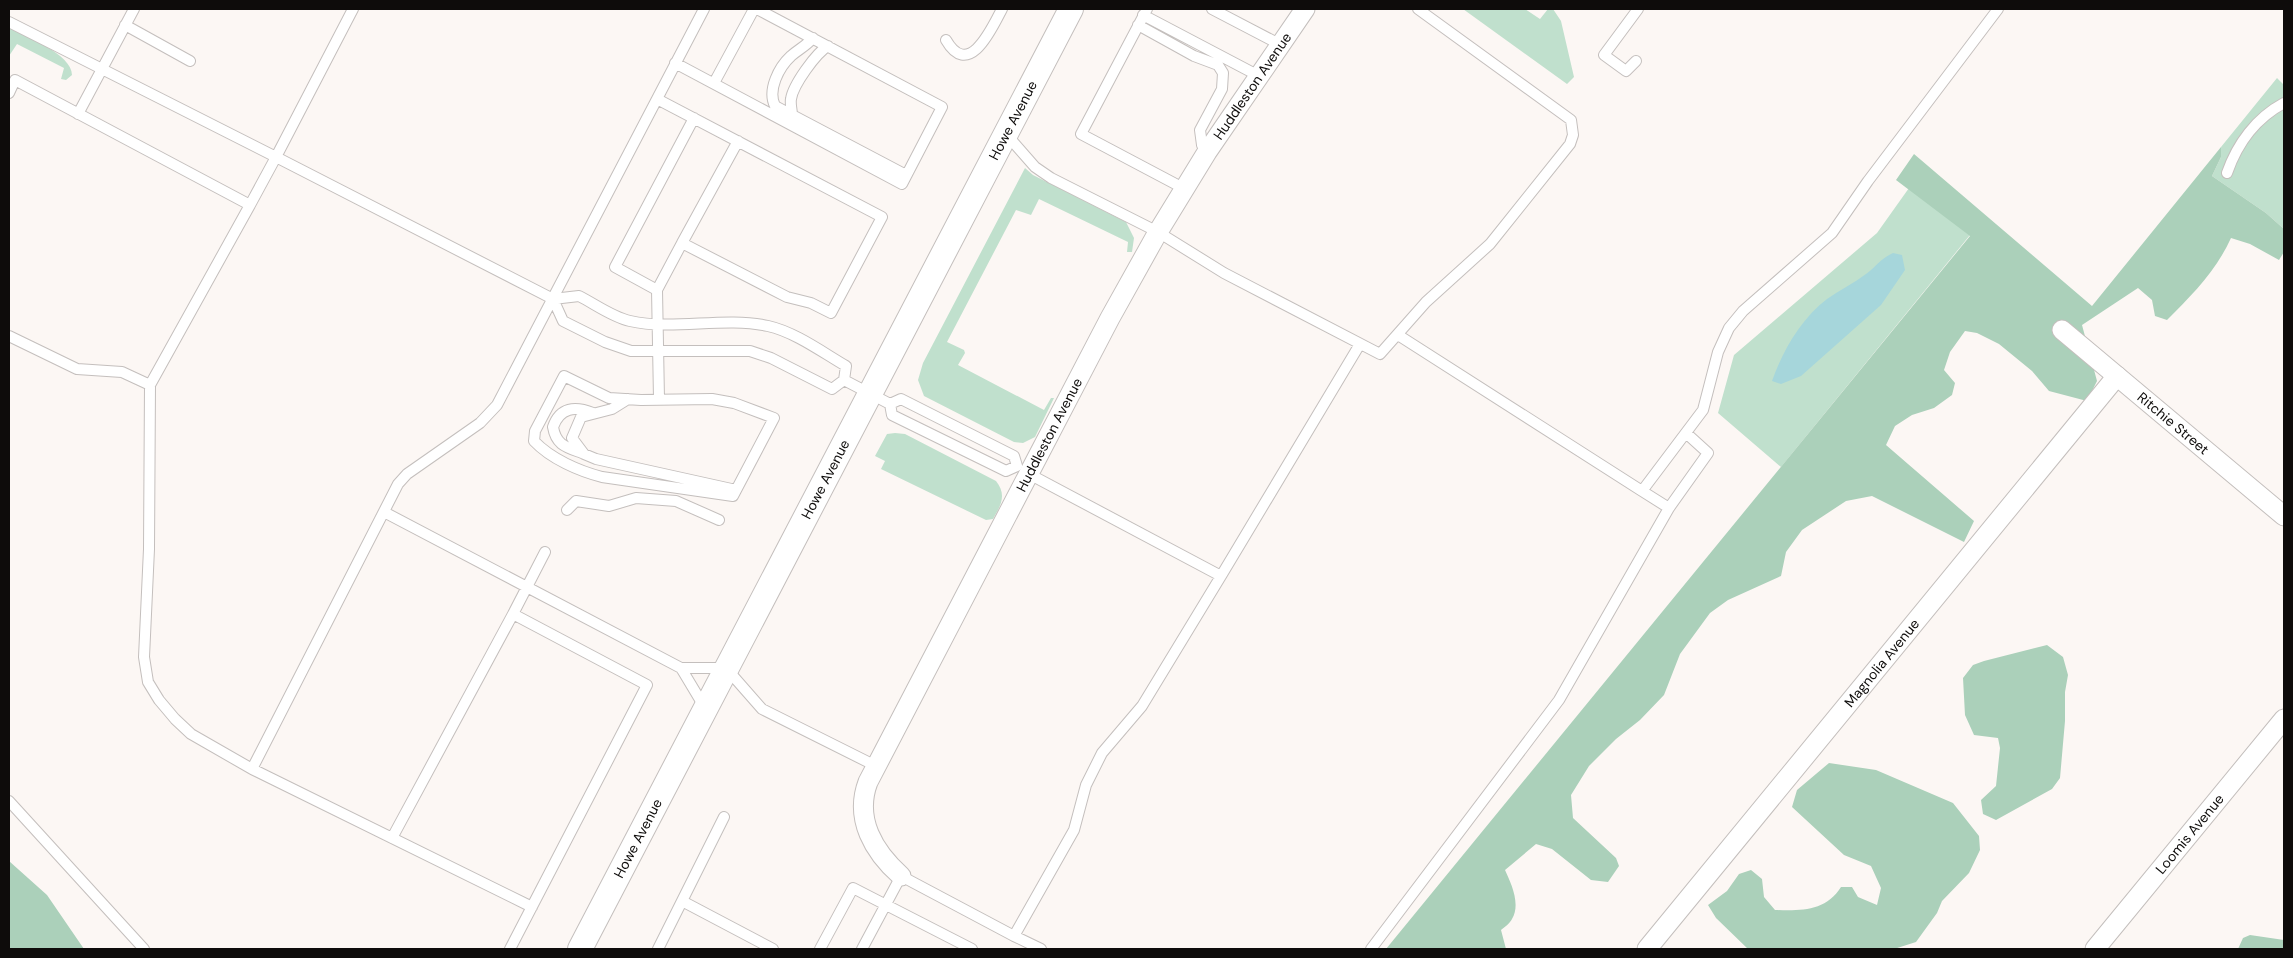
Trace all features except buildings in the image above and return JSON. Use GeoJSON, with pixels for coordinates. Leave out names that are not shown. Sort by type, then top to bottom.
{"type":"FeatureCollection","features":[{"type":"Feature","properties":{"kind":"street","name":"Howe Avenue"},"geometry":{"type":"LineString","coordinates":[[580,949],[1071,9]]}},
{"type":"Feature","properties":{"kind":"street","name":"Huddleston Avenue"},"geometry":{"type":"LineString","coordinates":[[901,876],[882,858],[870,838],[866,825],[863,803],[865,790],[876,766],[1110,318],[1158,232],[1207,152],[1306,9]]}},
{"type":"Feature","properties":{"kind":"street","name":"Ritchie Street"},"geometry":{"type":"LineString","coordinates":[[2062,330],[2284,516]]}},
{"type":"Feature","properties":{"kind":"street","name":"Magnolia Avenue"},"geometry":{"type":"LineString","coordinates":[[1647,949],[2117,376]]}},
{"type":"Feature","properties":{"kind":"street","name":"Loomis Avenue"},"geometry":{"type":"LineString","coordinates":[[2095,949],[2284,719]]}},
{"type":"Feature","properties":{"kind":"lane"},"geometry":{"type":"LineString","coordinates":[[78,114],[134,9]]}},
{"type":"Feature","properties":{"kind":"lane"},"geometry":{"type":"LineString","coordinates":[[353,9],[276,157],[150,385],[149,550],[144,657],[148,682],[159,700],[192,734],[252,769],[532,907]]}},
{"type":"Feature","properties":{"kind":"lane"},"geometry":{"type":"LineString","coordinates":[[252,769],[398,484],[406,474],[475,427],[492,412],[704,9]]}},
{"type":"Feature","properties":{"kind":"lane"},"geometry":{"type":"LineString","coordinates":[[675,63],[714,84],[902,184],[942,107],[756,9],[714,84]]}},
{"type":"Feature","properties":{"kind":"lane"},"geometry":{"type":"LineString","coordinates":[[946,40],[951,49],[960,54],[971,53],[978,49],[1002,9]]}},
{"type":"Feature","properties":{"kind":"lane"},"geometry":{"type":"LineString","coordinates":[[1212,9],[1281,45]]}},
{"type":"Feature","properties":{"kind":"lane"},"geometry":{"type":"LineString","coordinates":[[1006,134],[1034,167],[1051,178],[1158,232],[1224,273],[1380,354],[1426,302],[1490,244],[1570,144],[1573,135],[1571,120],[1418,9]]}},
{"type":"Feature","properties":{"kind":"lane"},"geometry":{"type":"LineString","coordinates":[[1636,61],[1626,71],[1604,55],[1638,9]]}},
{"type":"Feature","properties":{"kind":"lane"},"geometry":{"type":"LineString","coordinates":[[1642,491],[1704,410],[1718,352],[1729,328],[1743,311],[1832,234],[1868,181],[1998,9]]}},
{"type":"Feature","properties":{"kind":"lane"},"geometry":{"type":"LineString","coordinates":[[1143,16],[1259,76]]}},
{"type":"Feature","properties":{"kind":"lane"},"geometry":{"type":"LineString","coordinates":[[1143,16],[1194,56],[1218,66],[1223,73],[1222,89],[1200,130],[1202,145],[1207,152]]}},
{"type":"Feature","properties":{"kind":"lane"},"geometry":{"type":"LineString","coordinates":[[1143,16],[1081,134],[1185,189]]}},
{"type":"Feature","properties":{"kind":"lane"},"geometry":{"type":"LineString","coordinates":[[9,22],[553,299],[579,296],[630,321],[741,323],[768,326],[806,342],[846,366],[844,380],[832,389],[771,358],[737,349],[631,351],[605,342],[563,321],[553,299]]}},
{"type":"Feature","properties":{"kind":"lane"},"geometry":{"type":"LineString","coordinates":[[125,25],[190,60]]}},
{"type":"Feature","properties":{"kind":"lane"},"geometry":{"type":"LineString","coordinates":[[813,38],[786,62],[774,86],[772,97],[775,106],[906,175]]}},
{"type":"Feature","properties":{"kind":"lane"},"geometry":{"type":"LineString","coordinates":[[792,115],[791,99],[794,91],[820,50],[828,46]]}},
{"type":"Feature","properties":{"kind":"lane"},"geometry":{"type":"LineString","coordinates":[[9,93],[15,80],[250,205]]}},
{"type":"Feature","properties":{"kind":"lane"},"geometry":{"type":"LineString","coordinates":[[657,98],[882,216],[831,313],[811,303],[787,297],[682,243]]}},
{"type":"Feature","properties":{"kind":"lane"},"geometry":{"type":"LineString","coordinates":[[2227,173],[2242,143],[2256,123],[2272,109],[2284,103]]}},
{"type":"Feature","properties":{"kind":"lane"},"geometry":{"type":"LineString","coordinates":[[656,290],[615,267],[694,118]]}},
{"type":"Feature","properties":{"kind":"lane"},"geometry":{"type":"LineString","coordinates":[[659,399],[656,290],[738,141]]}},
{"type":"Feature","properties":{"kind":"lane"},"geometry":{"type":"LineString","coordinates":[[1398,335],[1669,508]]}},
{"type":"Feature","properties":{"kind":"lane"},"geometry":{"type":"LineString","coordinates":[[9,336],[77,369],[122,372],[150,385]]}},
{"type":"Feature","properties":{"kind":"lane"},"geometry":{"type":"LineString","coordinates":[[1014,936],[1074,830],[1086,784],[1102,753],[1142,706],[1360,344]]}},
{"type":"Feature","properties":{"kind":"lane"},"geometry":{"type":"LineString","coordinates":[[564,376],[609,398],[659,399],[712,399],[734,402],[774,418],[733,496],[589,474],[551,455],[534,441],[535,431],[564,376]]}},
{"type":"Feature","properties":{"kind":"lane"},"geometry":{"type":"LineString","coordinates":[[844,380],[890,404],[901,399],[1014,456],[1017,466],[1006,471],[892,416],[890,404]]}},
{"type":"Feature","properties":{"kind":"lane"},"geometry":{"type":"LineString","coordinates":[[584,454],[572,438],[580,417],[612,409],[628,399]]}},
{"type":"Feature","properties":{"kind":"lane"},"geometry":{"type":"LineString","coordinates":[[592,413],[582,409],[568,410],[560,414],[553,427],[557,441],[584,454],[621,466],[736,490]]}},
{"type":"Feature","properties":{"kind":"lane"},"geometry":{"type":"LineString","coordinates":[[1371,949],[1559,700],[1669,508],[1708,453],[1686,433]]}},
{"type":"Feature","properties":{"kind":"lane"},"geometry":{"type":"LineString","coordinates":[[1029,474],[1221,576]]}},
{"type":"Feature","properties":{"kind":"lane"},"geometry":{"type":"LineString","coordinates":[[567,510],[576,501],[609,506],[636,498],[648,498],[676,500],[719,520]]}},
{"type":"Feature","properties":{"kind":"lane"},"geometry":{"type":"LineString","coordinates":[[384,512],[681,668],[726,668],[762,709],[876,766]]}},
{"type":"Feature","properties":{"kind":"lane"},"geometry":{"type":"LineString","coordinates":[[392,838],[545,552]]}},
{"type":"Feature","properties":{"kind":"lane"},"geometry":{"type":"LineString","coordinates":[[510,949],[647,685],[513,614]]}},
{"type":"Feature","properties":{"kind":"lane"},"geometry":{"type":"LineString","coordinates":[[681,668],[705,708]]}},
{"type":"Feature","properties":{"kind":"lane"},"geometry":{"type":"LineString","coordinates":[[9,801],[144,949]]}},
{"type":"Feature","properties":{"kind":"lane"},"geometry":{"type":"LineString","coordinates":[[658,949],[724,817]]}},
{"type":"Feature","properties":{"kind":"lane"},"geometry":{"type":"LineString","coordinates":[[862,949],[901,876],[1041,949]]}},
{"type":"Feature","properties":{"kind":"lane"},"geometry":{"type":"LineString","coordinates":[[820,949],[853,888],[972,949]]}},
{"type":"Feature","properties":{"kind":"lane"},"geometry":{"type":"LineString","coordinates":[[682,901],[773,949]]}},
{"type":"Feature","properties":{"kind":"green space"},"geometry":{"type":"Polygon","coordinates":[[[1463,9],[1525,9],[1540,19],[1548,9],[1553,9],[1561,21],[1574,77],[1567,84],[1463,9]]]}},
{"type":"Feature","properties":{"kind":"green space"},"geometry":{"type":"Polygon","coordinates":[[[9,28],[57,53],[70,67],[72,75],[66,80],[61,79],[64,68],[17,44],[9,56],[9,28]]]}},
{"type":"Feature","properties":{"kind":"green space"},"geometry":{"type":"Polygon","coordinates":[[[2277,78],[2284,85],[2284,229],[2266,213],[2212,176],[2221,157],[2221,147],[2277,78]]]}},
{"type":"Feature","properties":{"kind":"green space"},"geometry":{"type":"Polygon","coordinates":[[[2221,147],[2221,157],[2212,176],[2266,213],[2284,229],[2284,252],[2279,260],[2250,244],[2231,238],[2211,272],[2167,320],[2155,316],[2152,300],[2138,288],[2082,325],[2097,381],[2087,401],[2049,391],[2032,371],[1999,344],[1977,333],[1965,331],[1950,352],[1944,370],[1955,383],[1952,395],[1934,408],[1912,415],[1895,426],[1886,445],[1974,521],[1964,542],[1872,496],[1846,501],[1802,530],[1786,552],[1781,576],[1728,600],[1710,613],[1680,654],[1664,695],[1640,720],[1616,739],[1589,766],[1571,795],[1573,818],[1616,858],[1619,866],[1608,882],[1591,880],[1552,849],[1536,844],[1505,870],[1514,894],[1516,907],[1511,920],[1501,930],[1506,949],[1386,949],[1970,236],[1896,180],[1914,154],[2092,306],[2221,147]]]}},
{"type":"Feature","properties":{"kind":"green space"},"geometry":{"type":"Polygon","coordinates":[[[1025,168],[1033,175],[1126,222],[1134,238],[1132,252],[1127,252],[1128,242],[1039,199],[1031,215],[1016,210],[947,342],[964,350],[965,353],[958,365],[1044,410],[1051,398],[1054,398],[1035,437],[1023,443],[1014,442],[924,396],[918,380],[923,363],[1025,168]]]}},
{"type":"Feature","properties":{"kind":"green space"},"geometry":{"type":"Polygon","coordinates":[[[1909,188],[1970,235],[1781,467],[1718,413],[1734,355],[1877,233],[1909,188]]]}},
{"type":"Feature","properties":{"kind":"green space"},"geometry":{"type":"Polygon","coordinates":[[[887,434],[905,434],[996,481],[1001,491],[1002,500],[993,519],[986,520],[881,469],[885,461],[875,456],[887,434]]]}},
{"type":"Feature","properties":{"kind":"green space"},"geometry":{"type":"Polygon","coordinates":[[[2047,645],[2063,657],[2068,675],[2065,692],[2065,721],[2060,778],[2052,789],[1996,820],[1983,814],[1981,800],[1996,786],[2000,748],[1998,738],[1974,735],[1965,715],[1963,678],[1973,665],[2047,645]]]}},
{"type":"Feature","properties":{"kind":"green space"},"geometry":{"type":"Polygon","coordinates":[[[1829,763],[1876,770],[1953,803],[1979,836],[1980,850],[1969,873],[1942,901],[1937,913],[1916,942],[1894,949],[1748,949],[1716,918],[1708,905],[1727,891],[1739,874],[1751,870],[1762,879],[1764,897],[1775,910],[1812,908],[1828,901],[1841,887],[1852,887],[1858,897],[1877,905],[1881,888],[1871,866],[1844,855],[1792,807],[1797,790],[1829,763]]]}},
{"type":"Feature","properties":{"kind":"green space"},"geometry":{"type":"Polygon","coordinates":[[[9,861],[47,895],[84,949],[9,949],[9,861]]]}},
{"type":"Feature","properties":{"kind":"green space"},"geometry":{"type":"Polygon","coordinates":[[[2250,935],[2284,940],[2284,949],[2238,949],[2243,938],[2250,935]]]}},
{"type":"Feature","properties":{"kind":"water"},"geometry":{"type":"Polygon","coordinates":[[[1893,253],[1902,255],[1905,270],[1881,305],[1801,376],[1781,384],[1772,381],[1787,347],[1809,316],[1827,299],[1870,271],[1893,253]]]}}]}
